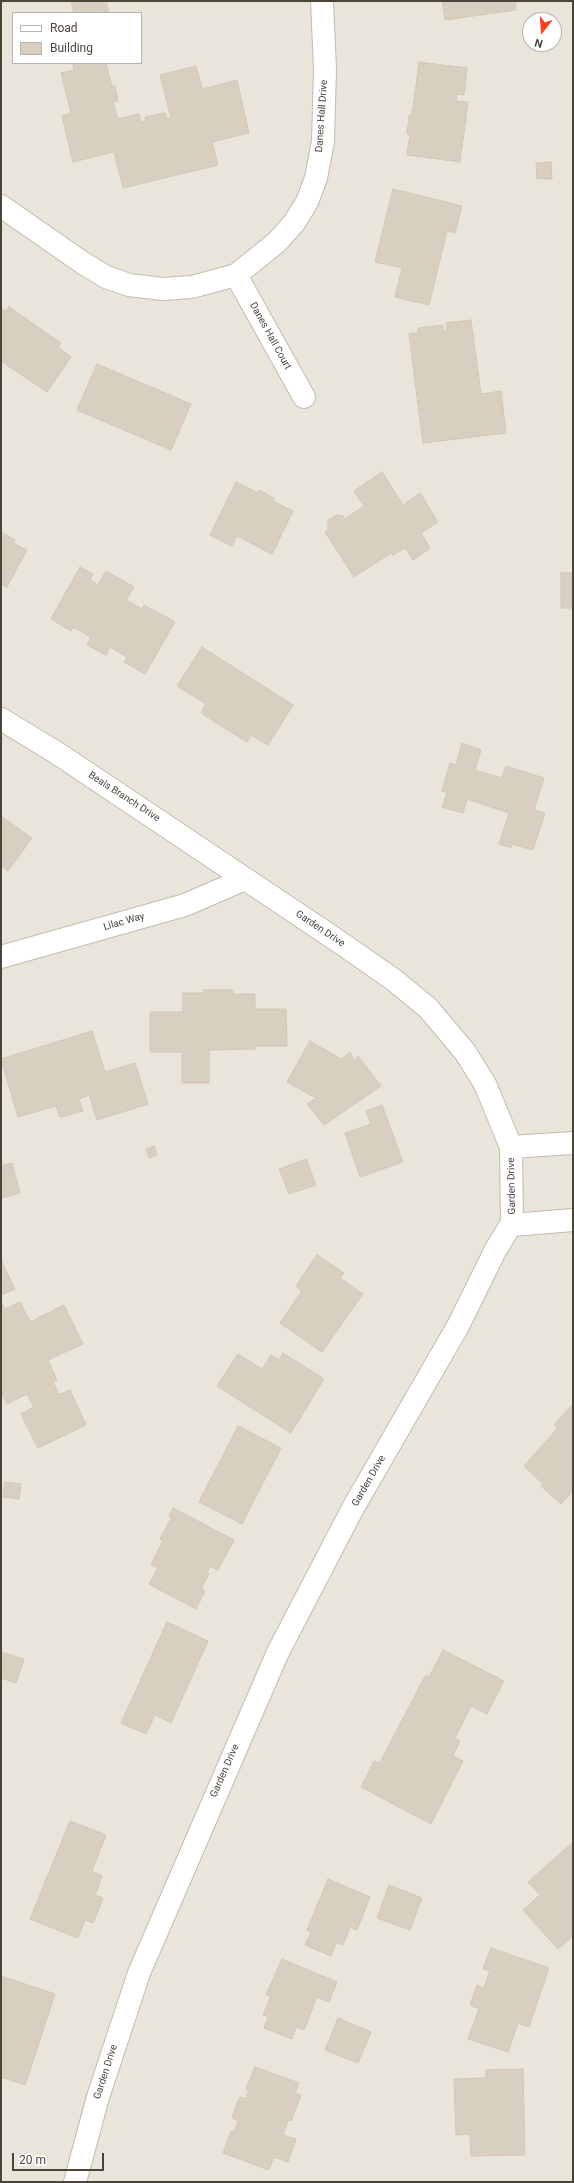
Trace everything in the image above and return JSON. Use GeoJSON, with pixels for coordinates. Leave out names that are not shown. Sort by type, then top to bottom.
{"type":"FeatureCollection","features":[{"type":"Feature","properties":{"kind":"street","name":"Danes Hall Drive"},"geometry":{"type":"LineString","coordinates":[[1,206],[83,263],[106,277],[129,285],[162,289],[192,287],[236,275],[277,242],[294,223],[307,202],[316,178],[323,141],[324,85],[322,1]]}},
{"type":"Feature","properties":{"kind":"street","name":"Danes Hall Court"},"geometry":{"type":"LineString","coordinates":[[236,275],[304,397]]}},
{"type":"Feature","properties":{"kind":"street","name":"Beals Branch Drive"},"geometry":{"type":"LineString","coordinates":[[1,719],[70,762],[245,879]]}},
{"type":"Feature","properties":{"kind":"street","name":"Lilac Way"},"geometry":{"type":"LineString","coordinates":[[1,957],[184,905],[245,879]]}},
{"type":"Feature","properties":{"kind":"street","name":"Garden Drive"},"geometry":{"type":"LineString","coordinates":[[75,2182],[98,2097],[139,1972],[278,1652],[353,1508],[458,1326],[496,1249],[512,1223],[512,1225],[511,1147],[485,1084],[465,1052],[428,1008],[394,980],[245,879]]}},
{"type":"Feature","properties":{"kind":"street"},"geometry":{"type":"LineString","coordinates":[[511,1147],[573,1143]]}},
{"type":"Feature","properties":{"kind":"street"},"geometry":{"type":"LineString","coordinates":[[512,1225],[573,1220]]}},
{"type":"Feature","properties":{"kind":"shaded area"},"geometry":{"type":"Polygon","coordinates":[[[1,1],[573,1],[573,2182],[1,2182],[1,1]]]}},
{"type":"Feature","properties":{"kind":"building"},"geometry":{"type":"Polygon","coordinates":[[[71,1],[106,1],[109,12],[74,12],[71,1]]]}},
{"type":"Feature","properties":{"kind":"building"},"geometry":{"type":"Polygon","coordinates":[[[442,1],[515,1],[516,10],[445,20],[442,1]]]}},
{"type":"Feature","properties":{"kind":"building"},"geometry":{"type":"Polygon","coordinates":[[[419,62],[467,68],[464,95],[457,94],[456,101],[468,102],[460,162],[407,155],[410,134],[407,134],[409,115],[412,115],[419,62]]]}},
{"type":"Feature","properties":{"kind":"building"},"geometry":{"type":"Polygon","coordinates":[[[73,64],[106,64],[112,87],[115,86],[118,101],[113,102],[118,119],[139,114],[141,122],[146,121],[145,117],[165,113],[167,119],[171,118],[160,75],[196,66],[202,89],[237,80],[249,133],[212,142],[218,165],[123,188],[114,152],[73,162],[62,116],[71,113],[61,73],[74,70],[73,64]]]}},
{"type":"Feature","properties":{"kind":"building"},"geometry":{"type":"Polygon","coordinates":[[[551,162],[552,179],[537,179],[536,163],[551,162]]]}},
{"type":"Feature","properties":{"kind":"building"},"geometry":{"type":"Polygon","coordinates":[[[393,189],[462,206],[455,233],[447,231],[429,305],[395,297],[402,268],[375,262],[393,189]]]}},
{"type":"Feature","properties":{"kind":"building"},"geometry":{"type":"Polygon","coordinates":[[[9,307],[61,343],[58,347],[71,357],[47,392],[1,361],[1,308],[6,311],[9,307]]]}},
{"type":"Feature","properties":{"kind":"building"},"geometry":{"type":"Polygon","coordinates":[[[471,320],[481,394],[501,391],[506,433],[423,443],[409,334],[418,333],[418,328],[443,325],[443,331],[447,331],[446,323],[471,320]]]}},
{"type":"Feature","properties":{"kind":"building"},"geometry":{"type":"Polygon","coordinates":[[[97,364],[191,404],[171,450],[77,410],[97,364]]]}},
{"type":"Feature","properties":{"kind":"building"},"geometry":{"type":"Polygon","coordinates":[[[382,472],[403,505],[420,493],[438,522],[421,533],[430,548],[413,560],[405,548],[393,555],[391,553],[354,577],[325,532],[328,530],[328,520],[337,515],[343,516],[345,519],[364,506],[354,491],[382,472]]]}},
{"type":"Feature","properties":{"kind":"building"},"geometry":{"type":"Polygon","coordinates":[[[236,482],[258,493],[259,490],[274,498],[273,501],[293,511],[272,554],[237,536],[232,546],[210,535],[236,482]]]}},
{"type":"Feature","properties":{"kind":"building"},"geometry":{"type":"Polygon","coordinates":[[[1,532],[15,540],[13,543],[27,550],[7,587],[1,584],[1,532]]]}},
{"type":"Feature","properties":{"kind":"building"},"geometry":{"type":"Polygon","coordinates":[[[80,567],[93,574],[90,580],[98,585],[106,571],[134,587],[126,600],[142,609],[144,605],[175,622],[145,674],[124,662],[127,657],[110,647],[106,655],[87,645],[91,637],[73,627],[71,631],[51,619],[80,567]]]}},
{"type":"Feature","properties":{"kind":"building"},"geometry":{"type":"Polygon","coordinates":[[[561,573],[573,573],[573,608],[561,608],[561,573]]]}},
{"type":"Feature","properties":{"kind":"building"},"geometry":{"type":"Polygon","coordinates":[[[202,647],[293,705],[268,745],[251,735],[247,742],[201,713],[206,704],[177,686],[202,647]]]}},
{"type":"Feature","properties":{"kind":"building"},"geometry":{"type":"Polygon","coordinates":[[[462,743],[481,750],[475,770],[502,778],[506,766],[544,778],[534,810],[545,813],[533,850],[512,844],[511,848],[499,844],[509,813],[467,799],[463,813],[442,807],[447,793],[442,791],[450,763],[456,765],[462,743]]]}},
{"type":"Feature","properties":{"kind":"building"},"geometry":{"type":"Polygon","coordinates":[[[1,816],[32,838],[8,871],[1,866],[1,816]]]}},
{"type":"Feature","properties":{"kind":"building"},"geometry":{"type":"Polygon","coordinates":[[[204,990],[233,990],[233,994],[255,994],[255,1009],[286,1009],[287,1046],[255,1046],[255,1049],[209,1050],[209,1083],[182,1083],[182,1052],[150,1052],[150,1012],[183,1012],[183,993],[204,993],[204,990]]]}},
{"type":"Feature","properties":{"kind":"building"},"geometry":{"type":"Polygon","coordinates":[[[92,1031],[105,1072],[135,1063],[148,1104],[97,1120],[89,1095],[79,1099],[83,1111],[60,1117],[56,1106],[18,1117],[1,1059],[92,1031]]]}},
{"type":"Feature","properties":{"kind":"building"},"geometry":{"type":"Polygon","coordinates":[[[310,1041],[341,1059],[350,1052],[355,1062],[358,1056],[381,1086],[324,1125],[307,1104],[316,1098],[287,1082],[310,1041]]]}},
{"type":"Feature","properties":{"kind":"building"},"geometry":{"type":"Polygon","coordinates":[[[382,1105],[403,1162],[360,1177],[345,1133],[371,1124],[366,1111],[382,1105]]]}},
{"type":"Feature","properties":{"kind":"building"},"geometry":{"type":"Polygon","coordinates":[[[154,1146],[157,1155],[149,1158],[146,1149],[154,1146]]]}},
{"type":"Feature","properties":{"kind":"building"},"geometry":{"type":"Polygon","coordinates":[[[306,1159],[316,1185],[289,1194],[279,1169],[306,1159]]]}},
{"type":"Feature","properties":{"kind":"building"},"geometry":{"type":"Polygon","coordinates":[[[12,1163],[20,1193],[1,1198],[1,1166],[12,1163]]]}},
{"type":"Feature","properties":{"kind":"building"},"geometry":{"type":"Polygon","coordinates":[[[317,1255],[344,1273],[340,1278],[363,1294],[322,1352],[280,1323],[302,1291],[296,1286],[317,1255]]]}},
{"type":"Feature","properties":{"kind":"building"},"geometry":{"type":"Polygon","coordinates":[[[1,1260],[15,1289],[1,1295],[1,1260]]]}},
{"type":"Feature","properties":{"kind":"building"},"geometry":{"type":"Polygon","coordinates":[[[1,1302],[5,1309],[20,1302],[30,1322],[64,1305],[83,1344],[48,1360],[57,1380],[53,1382],[59,1395],[70,1390],[86,1425],[38,1448],[21,1414],[34,1407],[27,1394],[7,1404],[1,1392],[1,1302]]]}},
{"type":"Feature","properties":{"kind":"building"},"geometry":{"type":"Polygon","coordinates":[[[283,1353],[324,1379],[291,1433],[217,1386],[238,1354],[262,1369],[271,1355],[279,1360],[283,1353]]]}},
{"type":"Feature","properties":{"kind":"building"},"geometry":{"type":"Polygon","coordinates":[[[573,1404],[573,1491],[561,1504],[541,1486],[543,1484],[524,1466],[558,1428],[554,1425],[573,1404]]]}},
{"type":"Feature","properties":{"kind":"building"},"geometry":{"type":"Polygon","coordinates":[[[238,1426],[281,1448],[242,1524],[199,1502],[238,1426]]]}},
{"type":"Feature","properties":{"kind":"building"},"geometry":{"type":"Polygon","coordinates":[[[5,1482],[21,1484],[19,1499],[3,1497],[5,1482]]]}},
{"type":"Feature","properties":{"kind":"building"},"geometry":{"type":"Polygon","coordinates":[[[173,1508],[234,1540],[218,1570],[210,1566],[207,1573],[209,1574],[201,1589],[205,1591],[196,1609],[149,1584],[158,1568],[151,1565],[163,1540],[160,1539],[172,1517],[169,1516],[173,1508]]]}},
{"type":"Feature","properties":{"kind":"building"},"geometry":{"type":"Polygon","coordinates":[[[167,1622],[208,1641],[171,1723],[155,1715],[146,1734],[121,1723],[167,1622]]]}},
{"type":"Feature","properties":{"kind":"building"},"geometry":{"type":"Polygon","coordinates":[[[443,1650],[504,1681],[487,1714],[471,1706],[455,1738],[460,1741],[453,1756],[463,1761],[431,1824],[361,1787],[374,1761],[380,1763],[424,1678],[426,1675],[429,1677],[443,1650]]]}},
{"type":"Feature","properties":{"kind":"building"},"geometry":{"type":"Polygon","coordinates":[[[1,1652],[24,1659],[16,1683],[1,1678],[1,1652]]]}},
{"type":"Feature","properties":{"kind":"building"},"geometry":{"type":"Polygon","coordinates":[[[70,1821],[106,1835],[92,1871],[102,1876],[95,1895],[103,1898],[93,1923],[85,1920],[78,1938],[30,1919],[70,1821]]]}},
{"type":"Feature","properties":{"kind":"building"},"geometry":{"type":"Polygon","coordinates":[[[573,1842],[573,1916],[570,1918],[573,1921],[573,1936],[558,1949],[523,1910],[540,1895],[528,1882],[573,1842]]]}},
{"type":"Feature","properties":{"kind":"building"},"geometry":{"type":"Polygon","coordinates":[[[328,1879],[370,1897],[357,1930],[350,1927],[343,1945],[337,1942],[331,1956],[305,1945],[311,1932],[307,1930],[328,1879]]]}},
{"type":"Feature","properties":{"kind":"building"},"geometry":{"type":"Polygon","coordinates":[[[389,1885],[422,1898],[410,1930],[377,1918],[389,1885]]]}},
{"type":"Feature","properties":{"kind":"building"},"geometry":{"type":"Polygon","coordinates":[[[491,1948],[549,1968],[529,2027],[518,2023],[508,2052],[468,2039],[479,2009],[470,2005],[477,1985],[484,1988],[490,1971],[483,1969],[491,1948]]]}},
{"type":"Feature","properties":{"kind":"building"},"geometry":{"type":"Polygon","coordinates":[[[282,1959],[337,1982],[329,2002],[317,1997],[304,2030],[296,2027],[292,2039],[264,2028],[268,2017],[263,2015],[271,1996],[266,1995],[282,1959]]]}},
{"type":"Feature","properties":{"kind":"building"},"geometry":{"type":"Polygon","coordinates":[[[1,1976],[55,1994],[25,2085],[1,2077],[1,1976]]]}},
{"type":"Feature","properties":{"kind":"building"},"geometry":{"type":"Polygon","coordinates":[[[338,2018],[371,2032],[358,2063],[325,2050],[338,2018]]]}},
{"type":"Feature","properties":{"kind":"building"},"geometry":{"type":"Polygon","coordinates":[[[255,2067],[299,2083],[295,2093],[301,2095],[291,2121],[288,2120],[283,2135],[296,2139],[288,2162],[274,2157],[269,2170],[223,2153],[231,2131],[234,2132],[238,2121],[232,2118],[236,2106],[240,2097],[246,2099],[249,2090],[246,2089],[255,2067]]]}},
{"type":"Feature","properties":{"kind":"building"},"geometry":{"type":"Polygon","coordinates":[[[523,2069],[525,2155],[471,2156],[470,2134],[456,2135],[454,2079],[486,2078],[486,2070],[523,2069]]]}}]}
